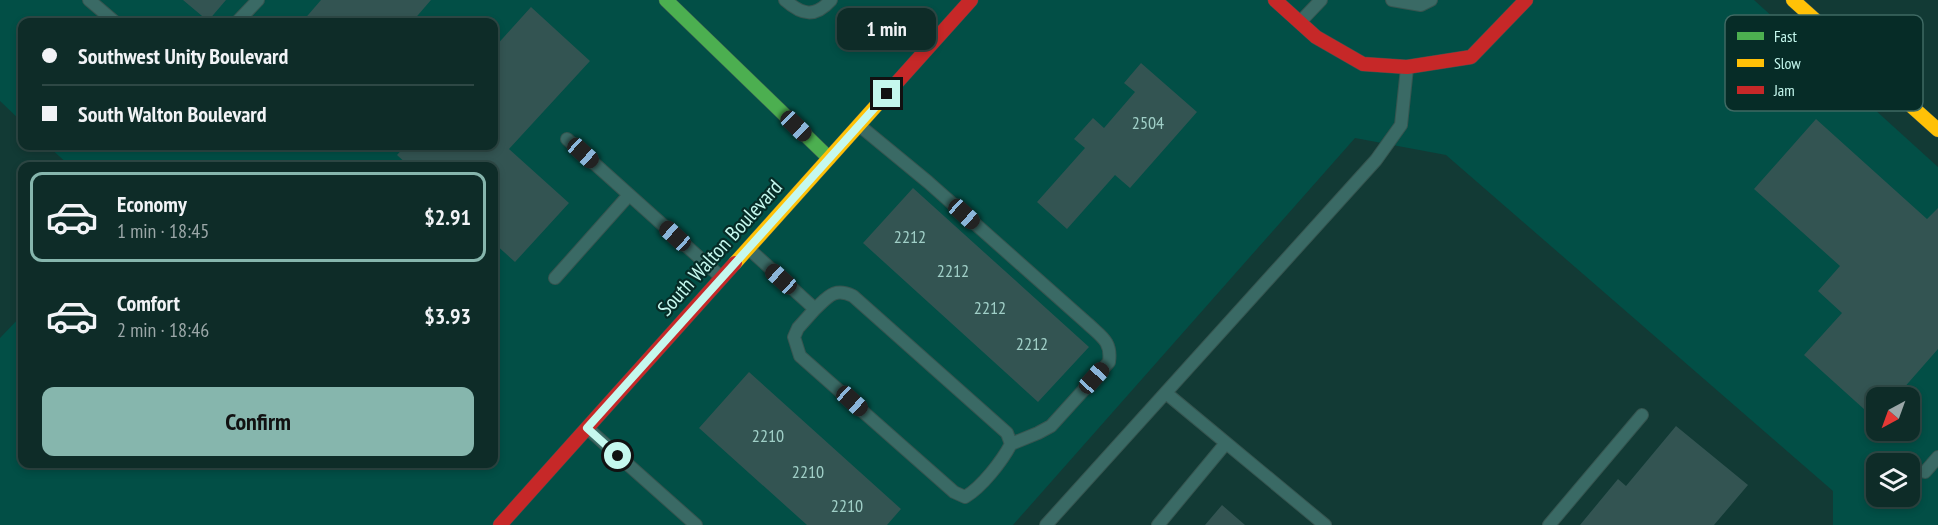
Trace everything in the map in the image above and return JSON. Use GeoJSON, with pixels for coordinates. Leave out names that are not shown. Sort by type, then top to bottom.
{"type":"FeatureCollection","features":[{"type":"Feature","properties":{"kind":"street"},"geometry":{"type":"LineString","coordinates":[[666,0],[829,158]]}},
{"type":"Feature","properties":{"kind":"street","name":"South Walton Boulevard"},"geometry":{"type":"LineString","coordinates":[[500,525],[971,0]]}},
{"type":"Feature","properties":{"kind":"street"},"geometry":{"type":"LineString","coordinates":[[1275,0],[1316,37],[1363,64],[1407,67],[1471,57],[1526,0]]}},
{"type":"Feature","properties":{"kind":"street"},"geometry":{"type":"LineString","coordinates":[[1793,0],[1810,15]]}},
{"type":"Feature","properties":{"kind":"street"},"geometry":{"type":"LineString","coordinates":[[1917,111],[1938,130]]}},
{"type":"Feature","properties":{"kind":"lane"},"geometry":{"type":"LineString","coordinates":[[89,0],[110,18]]}},
{"type":"Feature","properties":{"kind":"lane"},"geometry":{"type":"LineString","coordinates":[[241,18],[258,0]]}},
{"type":"Feature","properties":{"kind":"lane"},"geometry":{"type":"LineString","coordinates":[[786,0],[797,10],[812,13],[823,8],[831,0]]}},
{"type":"Feature","properties":{"kind":"lane"},"geometry":{"type":"LineString","coordinates":[[1300,22],[1322,0]]}},
{"type":"Feature","properties":{"kind":"lane"},"geometry":{"type":"LineString","coordinates":[[1392,0],[1421,5],[1431,0]]}},
{"type":"Feature","properties":{"kind":"lane"},"geometry":{"type":"LineString","coordinates":[[1046,525],[1376,160],[1401,125],[1407,67]]}},
{"type":"Feature","properties":{"kind":"lane"},"geometry":{"type":"LineString","coordinates":[[859,125],[928,182],[1105,340],[1110,351],[1109,362],[1051,426],[1011,444],[973,492],[965,497],[954,492],[800,356],[794,337],[798,328],[835,292],[844,292],[853,296],[1007,433],[1011,444]]}},
{"type":"Feature","properties":{"kind":"lane"},"geometry":{"type":"LineString","coordinates":[[567,139],[722,278]]}},
{"type":"Feature","properties":{"kind":"lane"},"geometry":{"type":"LineString","coordinates":[[555,278],[630,195]]}},
{"type":"Feature","properties":{"kind":"lane"},"geometry":{"type":"LineString","coordinates":[[748,249],[815,309]]}},
{"type":"Feature","properties":{"kind":"lane"},"geometry":{"type":"LineString","coordinates":[[1166,393],[1324,525]]}},
{"type":"Feature","properties":{"kind":"lane"},"geometry":{"type":"LineString","coordinates":[[1549,525],[1642,415]]}},
{"type":"Feature","properties":{"kind":"lane"},"geometry":{"type":"LineString","coordinates":[[587,428],[696,525]]}},
{"type":"Feature","properties":{"kind":"lane"},"geometry":{"type":"LineString","coordinates":[[1158,525],[1227,443]]}},
{"type":"Feature","properties":{"kind":"lane"},"geometry":{"type":"LineString","coordinates":[[1925,472],[1938,457]]}},
{"type":"Feature","properties":{"kind":"shaded area"},"geometry":{"type":"Polygon","coordinates":[[[0,0],[1754,0],[1771,15],[1725,15],[1725,111],[1876,111],[1938,167],[1938,525],[1833,525],[1833,491],[1446,155],[1355,138],[1013,525],[0,525],[0,338],[18,319],[18,468],[498,468],[498,162],[66,162],[52,150],[498,150],[498,18],[18,18],[18,118],[0,101],[0,0]]]}},
{"type":"Feature","properties":{"kind":"building"},"geometry":{"type":"Polygon","coordinates":[[[183,0],[226,0],[211,18],[204,18],[183,0]]]}},
{"type":"Feature","properties":{"kind":"building"},"geometry":{"type":"Polygon","coordinates":[[[321,0],[431,0],[415,18],[305,18],[321,0]]]}},
{"type":"Feature","properties":{"kind":"building"},"geometry":{"type":"Polygon","coordinates":[[[531,7],[590,61],[509,149],[569,203],[515,262],[498,247],[498,162],[405,162],[397,155],[401,150],[498,150],[498,44],[531,7]]]}},
{"type":"Feature","properties":{"kind":"building"},"geometry":{"type":"Polygon","coordinates":[[[1141,63],[1197,112],[1130,188],[1115,175],[1067,229],[1037,202],[1085,148],[1074,139],[1093,118],[1104,128],[1135,92],[1124,83],[1141,63]]]}},
{"type":"Feature","properties":{"kind":"building"},"geometry":{"type":"Polygon","coordinates":[[[1816,119],[1927,219],[1938,208],[1938,349],[1905,387],[1866,387],[1866,411],[1804,355],[1842,313],[1818,291],[1840,266],[1754,189],[1816,119]]]}},
{"type":"Feature","properties":{"kind":"building"},"geometry":{"type":"Polygon","coordinates":[[[913,188],[1089,347],[1038,402],[863,243],[913,188]]]}},
{"type":"Feature","properties":{"kind":"building"},"geometry":{"type":"Polygon","coordinates":[[[749,372],[901,509],[887,525],[807,525],[699,428],[749,372]]]}},
{"type":"Feature","properties":{"kind":"building"},"geometry":{"type":"Polygon","coordinates":[[[1676,426],[1748,485],[1714,525],[1580,525],[1618,479],[1626,486],[1676,426]]]}},
{"type":"Feature","properties":{"kind":"building"},"geometry":{"type":"Polygon","coordinates":[[[1222,505],[1245,525],[1205,525],[1222,505]]]}},
{"type":"Feature","properties":{"kind":"traffic: fast"},"geometry":{"type":"LineString","coordinates":[[666,0],[829,158]]}},
{"type":"Feature","properties":{"kind":"traffic: slow"},"geometry":{"type":"LineString","coordinates":[[1793,0],[1810,15]]}},
{"type":"Feature","properties":{"kind":"traffic: slow"},"geometry":{"type":"LineString","coordinates":[[735,263],[892,88]]}},
{"type":"Feature","properties":{"kind":"traffic: slow"},"geometry":{"type":"LineString","coordinates":[[1917,111],[1938,130]]}},
{"type":"Feature","properties":{"kind":"traffic: jam"},"geometry":{"type":"LineString","coordinates":[[892,88],[971,0]]}},
{"type":"Feature","properties":{"kind":"traffic: jam"},"geometry":{"type":"LineString","coordinates":[[1275,0],[1316,37],[1363,64],[1407,67],[1471,57],[1526,0]]}},
{"type":"Feature","properties":{"kind":"traffic: jam"},"geometry":{"type":"LineString","coordinates":[[500,525],[735,263]]}},
{"type":"Feature","properties":{"kind":"route"},"geometry":{"type":"LineString","coordinates":[[618,456],[587,428],[887,94]]}}]}
